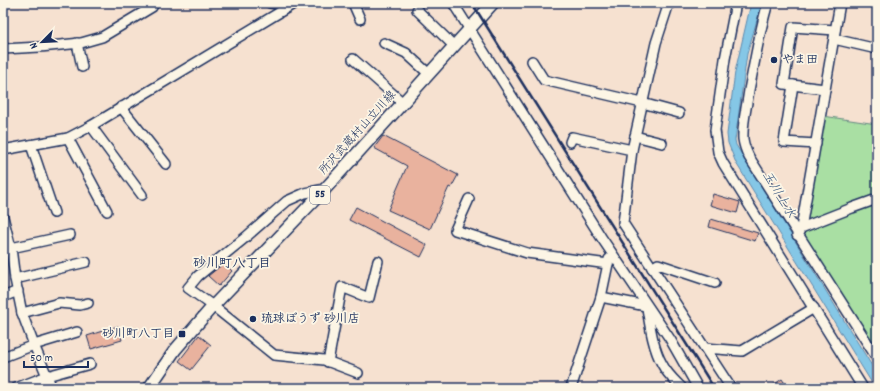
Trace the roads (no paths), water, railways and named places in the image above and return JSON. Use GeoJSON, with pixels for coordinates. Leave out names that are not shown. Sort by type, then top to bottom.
{"type":"FeatureCollection","features":[{"type":"Feature","properties":{"kind":"main road","name":"所沢武蔵村山立川線"},"geometry":{"type":"LineString","coordinates":[[149,388],[175,350],[213,306],[325,189],[470,29],[488,5]]}},
{"type":"Feature","properties":{"kind":"street"},"geometry":{"type":"LineString","coordinates":[[3,49],[40,48],[77,44],[102,37],[152,7],[154,3]]}},
{"type":"Feature","properties":{"kind":"street"},"geometry":{"type":"LineString","coordinates":[[270,3],[293,4]]}},
{"type":"Feature","properties":{"kind":"street"},"geometry":{"type":"LineString","coordinates":[[353,3],[360,19]]}},
{"type":"Feature","properties":{"kind":"street"},"geometry":{"type":"LineString","coordinates":[[452,3],[470,29],[610,252],[670,339],[698,388]]}},
{"type":"Feature","properties":{"kind":"street"},"geometry":{"type":"LineString","coordinates":[[669,3],[656,43],[632,150],[623,223],[731,388]]}},
{"type":"Feature","properties":{"kind":"street"},"geometry":{"type":"LineString","coordinates":[[736,3],[725,59],[715,130],[718,152],[723,163],[863,388]]}},
{"type":"Feature","properties":{"kind":"street"},"geometry":{"type":"LineString","coordinates":[[768,3],[756,50],[744,120],[744,141],[749,157],[800,232],[877,358]]}},
{"type":"Feature","properties":{"kind":"street"},"geometry":{"type":"LineString","coordinates":[[800,232],[840,3]]}},
{"type":"Feature","properties":{"kind":"street"},"geometry":{"type":"LineString","coordinates":[[3,150],[68,138],[91,126],[293,4]]}},
{"type":"Feature","properties":{"kind":"street"},"geometry":{"type":"LineString","coordinates":[[417,10],[454,46]]}},
{"type":"Feature","properties":{"kind":"street"},"geometry":{"type":"LineString","coordinates":[[825,89],[784,84],[793,27],[834,35],[877,49]]}},
{"type":"Feature","properties":{"kind":"street"},"geometry":{"type":"LineString","coordinates":[[384,43],[406,53],[429,74]]}},
{"type":"Feature","properties":{"kind":"street"},"geometry":{"type":"LineString","coordinates":[[77,44],[82,67]]}},
{"type":"Feature","properties":{"kind":"street"},"geometry":{"type":"LineString","coordinates":[[353,59],[403,103]]}},
{"type":"Feature","properties":{"kind":"street"},"geometry":{"type":"LineString","coordinates":[[532,61],[544,80],[679,113]]}},
{"type":"Feature","properties":{"kind":"street"},"geometry":{"type":"LineString","coordinates":[[793,85],[784,142],[816,144]]}},
{"type":"Feature","properties":{"kind":"street"},"geometry":{"type":"LineString","coordinates":[[121,107],[166,164]]}},
{"type":"Feature","properties":{"kind":"street"},"geometry":{"type":"LineString","coordinates":[[91,126],[142,195]]}},
{"type":"Feature","properties":{"kind":"street"},"geometry":{"type":"LineString","coordinates":[[635,136],[662,143]]}},
{"type":"Feature","properties":{"kind":"street"},"geometry":{"type":"LineString","coordinates":[[570,142],[572,137],[632,150]]}},
{"type":"Feature","properties":{"kind":"street"},"geometry":{"type":"LineString","coordinates":[[68,138],[107,211]]}},
{"type":"Feature","properties":{"kind":"street"},"geometry":{"type":"LineString","coordinates":[[31,145],[54,213]]}},
{"type":"Feature","properties":{"kind":"street"},"geometry":{"type":"LineString","coordinates":[[325,189],[287,200],[246,237],[198,276],[188,288],[274,355],[328,362],[358,373]]}},
{"type":"Feature","properties":{"kind":"street"},"geometry":{"type":"LineString","coordinates":[[469,199],[455,230],[527,253],[608,264]]}},
{"type":"Feature","properties":{"kind":"street"},"geometry":{"type":"LineString","coordinates":[[800,232],[852,208],[877,199]]}},
{"type":"Feature","properties":{"kind":"street"},"geometry":{"type":"LineString","coordinates":[[3,217],[5,234],[11,248],[15,279],[22,313],[52,388]]}},
{"type":"Feature","properties":{"kind":"street"},"geometry":{"type":"LineString","coordinates":[[11,248],[70,235]]}},
{"type":"Feature","properties":{"kind":"street"},"geometry":{"type":"LineString","coordinates":[[571,388],[601,297],[610,252]]}},
{"type":"Feature","properties":{"kind":"street"},"geometry":{"type":"LineString","coordinates":[[328,362],[342,287],[369,298],[378,261]]}},
{"type":"Feature","properties":{"kind":"street"},"geometry":{"type":"LineString","coordinates":[[15,279],[86,262]]}},
{"type":"Feature","properties":{"kind":"street"},"geometry":{"type":"LineString","coordinates":[[652,268],[658,264],[714,283]]}},
{"type":"Feature","properties":{"kind":"street"},"geometry":{"type":"LineString","coordinates":[[3,297],[18,291]]}},
{"type":"Feature","properties":{"kind":"street"},"geometry":{"type":"LineString","coordinates":[[601,297],[646,306]]}},
{"type":"Feature","properties":{"kind":"street"},"geometry":{"type":"LineString","coordinates":[[22,313],[59,303],[80,305],[88,303]]}},
{"type":"Feature","properties":{"kind":"street"},"geometry":{"type":"LineString","coordinates":[[646,306],[650,328],[659,358],[670,376],[682,388]]}},
{"type":"Feature","properties":{"kind":"street"},"geometry":{"type":"LineString","coordinates":[[705,348],[742,351],[814,308]]}},
{"type":"Feature","properties":{"kind":"street"},"geometry":{"type":"LineString","coordinates":[[3,356],[77,332]]}},
{"type":"Feature","properties":{"kind":"street"},"geometry":{"type":"LineString","coordinates":[[16,388],[47,376],[90,364]]}},
{"type":"Feature","properties":{"kind":"water"},"geometry":{"type":"Polygon","coordinates":[[[751,3],[762,3],[747,54],[735,140],[736,145],[877,374],[877,388],[875,388],[736,163],[728,143],[727,134],[735,72],[751,3]]]}},
{"type":"Feature","properties":{"kind":"railway"},"geometry":{"type":"LineString","coordinates":[[472,3],[714,388]]}},
{"type":"Feature","properties":{"kind":"place","name":"やま田"},"geometry":{"type":"Point","coordinates":[774,60]}},
{"type":"Feature","properties":{"kind":"place","name":"琉球ぼうず 砂川店"},"geometry":{"type":"Point","coordinates":[253,319]}},
{"type":"Feature","properties":{"kind":"place","name":"砂川町八丁目"},"geometry":{"type":"Point","coordinates":[182,334]}},
{"type":"Feature","properties":{"kind":"district","name":"砂川町八丁目"},"geometry":{"type":"Point","coordinates":[232,264]}},
{"type":"Feature","properties":{"kind":"water label","name":"玉川上水"},"geometry":{"type":"Point","coordinates":[778,195]}}]}
